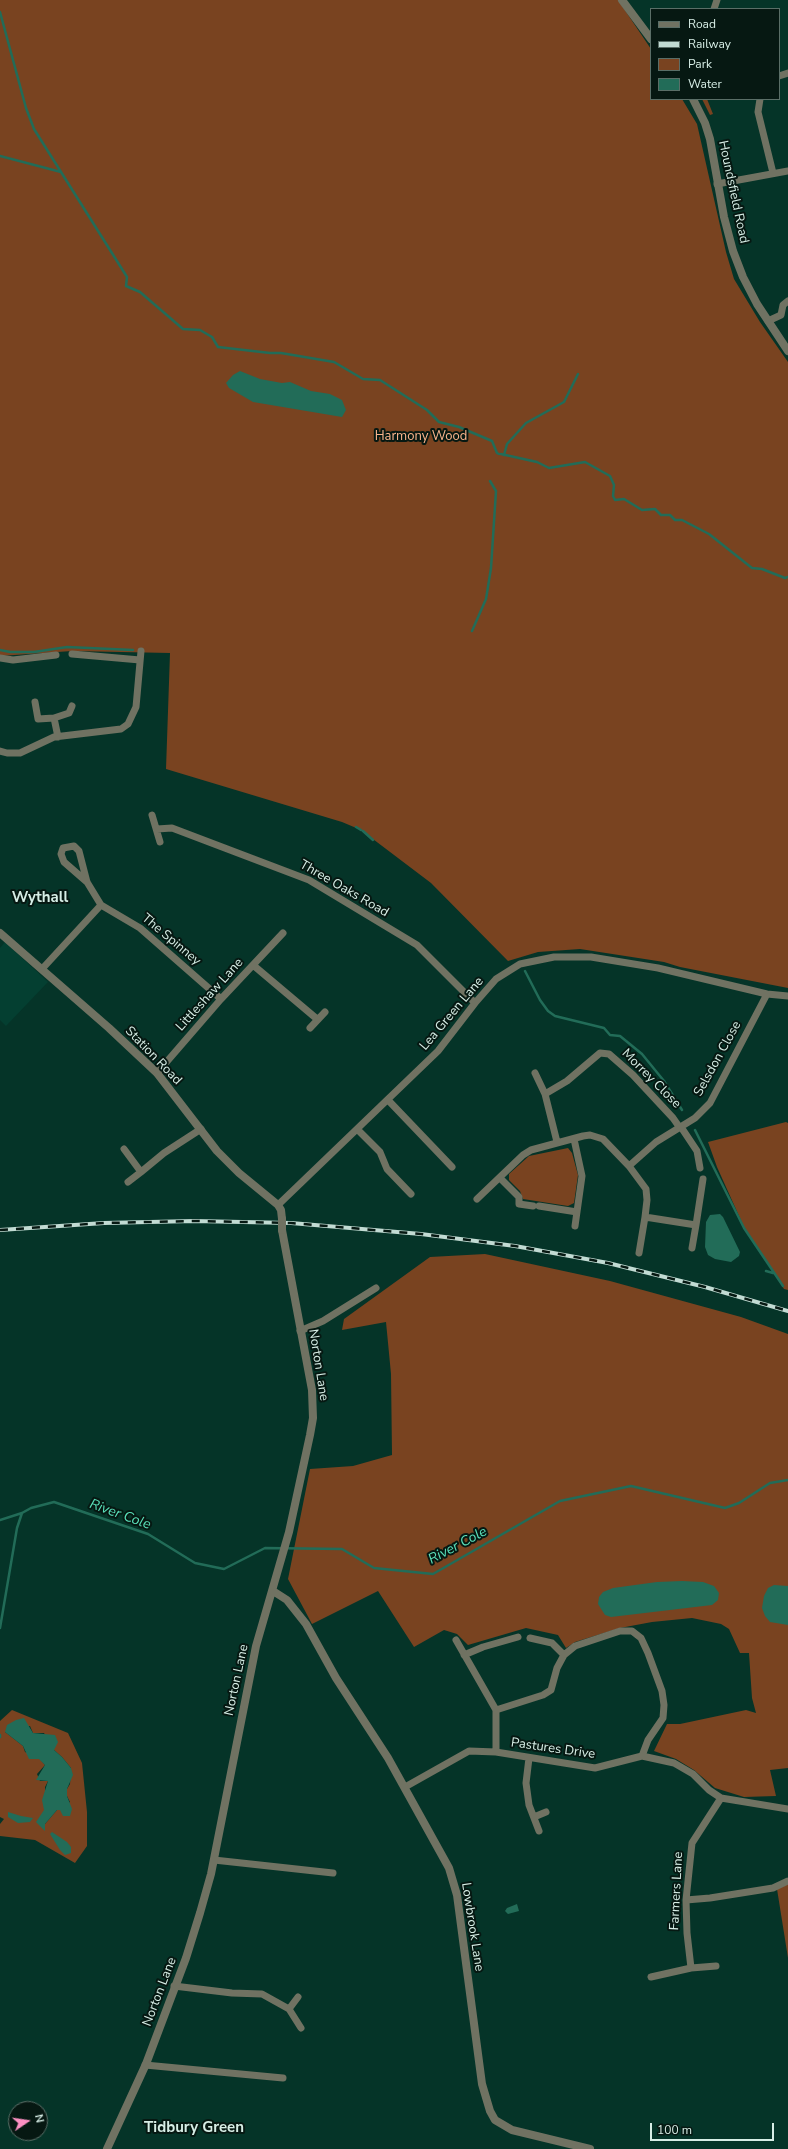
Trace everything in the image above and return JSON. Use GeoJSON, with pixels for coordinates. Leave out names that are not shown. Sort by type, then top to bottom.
{"type":"FeatureCollection","features":[{"type":"Feature","properties":{"kind":"street"},"geometry":{"type":"LineString","coordinates":[[622,0],[650,38]]}},
{"type":"Feature","properties":{"kind":"street","name":"Houndsfield Road"},"geometry":{"type":"LineString","coordinates":[[694,100],[705,123],[710,139],[717,184],[733,251],[743,277],[768,321],[788,351]]}},
{"type":"Feature","properties":{"kind":"street"},"geometry":{"type":"LineString","coordinates":[[760,100],[758,112],[773,173]]}},
{"type":"Feature","properties":{"kind":"street"},"geometry":{"type":"LineString","coordinates":[[717,184],[788,171]]}},
{"type":"Feature","properties":{"kind":"street"},"geometry":{"type":"LineString","coordinates":[[768,321],[781,315],[783,305],[788,301]]}},
{"type":"Feature","properties":{"kind":"street"},"geometry":{"type":"LineString","coordinates":[[0,751],[7,753],[20,753],[58,737],[108,732],[120,729],[128,724],[136,707],[141,651]]}},
{"type":"Feature","properties":{"kind":"street"},"geometry":{"type":"LineString","coordinates":[[72,654],[140,660]]}},
{"type":"Feature","properties":{"kind":"street"},"geometry":{"type":"LineString","coordinates":[[0,658],[12,660],[56,655]]}},
{"type":"Feature","properties":{"kind":"street"},"geometry":{"type":"LineString","coordinates":[[36,702],[38,719],[54,718],[70,713],[72,706]]}},
{"type":"Feature","properties":{"kind":"street"},"geometry":{"type":"LineString","coordinates":[[54,718],[58,737]]}},
{"type":"Feature","properties":{"kind":"street"},"geometry":{"type":"LineString","coordinates":[[152,814],[160,842]]}},
{"type":"Feature","properties":{"kind":"street","name":"Three Oaks Road"},"geometry":{"type":"LineString","coordinates":[[157,829],[172,828],[309,880],[417,945],[475,1003]]}},
{"type":"Feature","properties":{"kind":"street","name":"The Spinney"},"geometry":{"type":"LineString","coordinates":[[87,882],[64,862],[61,854],[63,848],[74,846],[79,851],[87,882],[101,905],[140,928],[221,999]]}},
{"type":"Feature","properties":{"kind":"street"},"geometry":{"type":"LineString","coordinates":[[42,969],[101,905]]}},
{"type":"Feature","properties":{"kind":"street","name":"Station Road"},"geometry":{"type":"LineString","coordinates":[[0,933],[42,969],[156,1073],[229,1163],[278,1205]]}},
{"type":"Feature","properties":{"kind":"street","name":"Littleshaw Lane"},"geometry":{"type":"LineString","coordinates":[[156,1073],[221,999],[283,933]]}},
{"type":"Feature","properties":{"kind":"street","name":"Lea Green Lane"},"geometry":{"type":"LineString","coordinates":[[278,1205],[438,1051],[475,1003],[496,980],[509,970],[532,961],[554,957],[591,957],[658,968],[766,994],[788,996]]}},
{"type":"Feature","properties":{"kind":"street"},"geometry":{"type":"LineString","coordinates":[[253,965],[317,1019]]}},
{"type":"Feature","properties":{"kind":"street","name":"Selsdon Close"},"geometry":{"type":"LineString","coordinates":[[629,1166],[656,1142],[695,1118],[710,1103],[766,994]]}},
{"type":"Feature","properties":{"kind":"street"},"geometry":{"type":"LineString","coordinates":[[310,1028],[325,1012]]}},
{"type":"Feature","properties":{"kind":"street","name":"Morrey Close"},"geometry":{"type":"LineString","coordinates":[[545,1094],[567,1081],[596,1054],[604,1052],[609,1054],[633,1075],[681,1127]]}},
{"type":"Feature","properties":{"kind":"street"},"geometry":{"type":"LineString","coordinates":[[535,1073],[545,1094],[557,1142]]}},
{"type":"Feature","properties":{"kind":"street"},"geometry":{"type":"LineString","coordinates":[[388,1100],[452,1167]]}},
{"type":"Feature","properties":{"kind":"street"},"geometry":{"type":"LineString","coordinates":[[681,1127],[697,1151],[700,1168]]}},
{"type":"Feature","properties":{"kind":"street"},"geometry":{"type":"LineString","coordinates":[[128,1182],[164,1153],[201,1129]]}},
{"type":"Feature","properties":{"kind":"street"},"geometry":{"type":"LineString","coordinates":[[357,1129],[380,1152],[387,1169],[411,1194]]}},
{"type":"Feature","properties":{"kind":"street"},"geometry":{"type":"LineString","coordinates":[[477,1199],[523,1155],[531,1150],[557,1142],[590,1135],[603,1139],[629,1166],[646,1189],[647,1200],[639,1253]]}},
{"type":"Feature","properties":{"kind":"street"},"geometry":{"type":"LineString","coordinates":[[574,1139],[582,1176],[575,1226]]}},
{"type":"Feature","properties":{"kind":"street"},"geometry":{"type":"LineString","coordinates":[[124,1149],[141,1172]]}},
{"type":"Feature","properties":{"kind":"street"},"geometry":{"type":"LineString","coordinates":[[500,1178],[519,1197],[519,1204],[577,1212]]}},
{"type":"Feature","properties":{"kind":"street"},"geometry":{"type":"LineString","coordinates":[[692,1248],[703,1180]]}},
{"type":"Feature","properties":{"kind":"street","name":"Norton Lane"},"geometry":{"type":"LineString","coordinates":[[107,2149],[145,2066],[200,1913],[214,1860],[256,1646],[287,1540],[313,1418],[312,1390],[282,1230],[281,1210],[278,1205]]}},
{"type":"Feature","properties":{"kind":"street"},"geometry":{"type":"LineString","coordinates":[[645,1217],[696,1225]]}},
{"type":"Feature","properties":{"kind":"street"},"geometry":{"type":"LineString","coordinates":[[300,1331],[323,1321],[376,1288]]}},
{"type":"Feature","properties":{"kind":"street","name":"Lowbrook Lane"},"geometry":{"type":"LineString","coordinates":[[273,1591],[287,1600],[306,1624],[336,1678],[388,1758],[449,1868],[454,1881],[482,2084],[490,2112],[495,2120],[512,2130],[590,2149]]}},
{"type":"Feature","properties":{"kind":"street"},"geometry":{"type":"LineString","coordinates":[[496,1710],[543,1695],[551,1690],[557,1668],[564,1655],[575,1646],[620,1631],[632,1631],[641,1638],[662,1691],[664,1705],[663,1718],[648,1740],[642,1756]]}},
{"type":"Feature","properties":{"kind":"street"},"geometry":{"type":"LineString","coordinates":[[464,1655],[483,1647],[518,1637]]}},
{"type":"Feature","properties":{"kind":"street"},"geometry":{"type":"LineString","coordinates":[[530,1638],[552,1643],[564,1655]]}},
{"type":"Feature","properties":{"kind":"street"},"geometry":{"type":"LineString","coordinates":[[456,1640],[496,1710],[496,1752]]}},
{"type":"Feature","properties":{"kind":"street","name":"Pastures Drive"},"geometry":{"type":"LineString","coordinates":[[404,1787],[469,1751],[496,1752],[595,1768],[642,1756],[674,1763],[692,1774],[709,1790],[721,1798],[788,1809]]}},
{"type":"Feature","properties":{"kind":"street"},"geometry":{"type":"LineString","coordinates":[[529,1758],[526,1783],[529,1805],[539,1831]]}},
{"type":"Feature","properties":{"kind":"street","name":"Farmers Lane"},"geometry":{"type":"LineString","coordinates":[[691,1968],[687,1932],[686,1900],[692,1843],[721,1798]]}},
{"type":"Feature","properties":{"kind":"street"},"geometry":{"type":"LineString","coordinates":[[534,1817],[546,1812]]}},
{"type":"Feature","properties":{"kind":"street"},"geometry":{"type":"LineString","coordinates":[[214,1860],[333,1873]]}},
{"type":"Feature","properties":{"kind":"street"},"geometry":{"type":"LineString","coordinates":[[686,1900],[710,1898],[773,1888],[788,1881]]}},
{"type":"Feature","properties":{"kind":"street"},"geometry":{"type":"LineString","coordinates":[[651,1976],[691,1968],[716,1966]]}},
{"type":"Feature","properties":{"kind":"street"},"geometry":{"type":"LineString","coordinates":[[174,1986],[232,1993],[262,1994],[289,2009],[301,2028]]}},
{"type":"Feature","properties":{"kind":"street"},"geometry":{"type":"LineString","coordinates":[[289,2009],[298,1997]]}},
{"type":"Feature","properties":{"kind":"street"},"geometry":{"type":"LineString","coordinates":[[145,2066],[283,2078]]}},
{"type":"Feature","properties":{"kind":"shaded area"},"geometry":{"type":"Polygon","coordinates":[[[5,942],[48,982],[6,1026],[0,1020],[0,948],[5,942]]]}},
{"type":"Feature","properties":{"kind":"green space","name":"Harmony Wood"},"geometry":{"type":"Polygon","coordinates":[[[0,0],[618,0],[650,48],[650,100],[683,100],[697,124],[726,252],[734,279],[760,322],[788,362],[788,988],[680,967],[664,962],[580,949],[538,952],[508,961],[431,883],[361,830],[342,822],[166,769],[170,653],[72,651],[0,656],[0,0]]]}},
{"type":"Feature","properties":{"kind":"green space"},"geometry":{"type":"Polygon","coordinates":[[[702,100],[707,100],[713,114],[710,115],[702,100]]]}},
{"type":"Feature","properties":{"kind":"green space"},"geometry":{"type":"Polygon","coordinates":[[[786,1122],[788,1123],[788,1290],[784,1289],[744,1227],[717,1167],[708,1142],[786,1122]]]}},
{"type":"Feature","properties":{"kind":"green space"},"geometry":{"type":"Polygon","coordinates":[[[568,1148],[572,1153],[578,1175],[574,1203],[568,1206],[523,1199],[520,1191],[509,1180],[509,1174],[529,1156],[568,1148]]]}},
{"type":"Feature","properties":{"kind":"green space"},"geometry":{"type":"Polygon","coordinates":[[[485,1254],[610,1281],[741,1317],[788,1334],[788,1768],[770,1770],[776,1796],[744,1797],[715,1788],[694,1770],[676,1759],[654,1751],[667,1724],[680,1724],[746,1710],[756,1713],[752,1698],[749,1653],[740,1653],[729,1629],[721,1624],[692,1618],[652,1622],[620,1628],[575,1642],[566,1648],[558,1635],[526,1628],[468,1645],[457,1634],[444,1630],[414,1647],[378,1591],[312,1624],[288,1579],[310,1469],[353,1466],[392,1455],[391,1374],[386,1322],[342,1330],[344,1319],[430,1257],[485,1254]]]}},
{"type":"Feature","properties":{"kind":"green space"},"geometry":{"type":"Polygon","coordinates":[[[12,1710],[68,1733],[82,1763],[87,1812],[87,1846],[75,1863],[35,1840],[0,1836],[0,1824],[4,1819],[0,1817],[0,1721],[12,1710]],[[30,1726],[5,1732],[23,1746],[25,1752],[39,1758],[45,1765],[37,1774],[40,1781],[48,1781],[45,1787],[45,1824],[57,1810],[60,1810],[70,1802],[67,1796],[67,1789],[70,1784],[71,1768],[54,1750],[44,1733],[33,1733],[30,1726]]]}},
{"type":"Feature","properties":{"kind":"green space"},"geometry":{"type":"Polygon","coordinates":[[[788,1884],[788,1958],[777,1889],[788,1884]]]}},
{"type":"Feature","properties":{"kind":"water"},"geometry":{"type":"Polygon","coordinates":[[[240,371],[260,379],[282,383],[290,382],[311,391],[330,394],[342,400],[346,410],[342,417],[253,402],[229,388],[226,383],[233,375],[240,371]]]}},
{"type":"Feature","properties":{"kind":"water"},"geometry":{"type":"Polygon","coordinates":[[[720,1214],[723,1217],[740,1252],[739,1256],[731,1262],[715,1259],[708,1255],[705,1247],[706,1222],[710,1215],[720,1214]]]}},
{"type":"Feature","properties":{"kind":"water"},"geometry":{"type":"Polygon","coordinates":[[[657,1582],[703,1582],[714,1586],[719,1593],[718,1600],[712,1605],[611,1617],[605,1615],[598,1604],[599,1597],[603,1592],[613,1588],[657,1582]]]}},
{"type":"Feature","properties":{"kind":"water"},"geometry":{"type":"Polygon","coordinates":[[[774,1585],[788,1586],[788,1625],[770,1622],[765,1616],[762,1608],[764,1596],[768,1588],[774,1585]]]}},
{"type":"Feature","properties":{"kind":"water"},"geometry":{"type":"Polygon","coordinates":[[[24,1718],[33,1733],[55,1735],[58,1742],[54,1750],[71,1768],[73,1775],[67,1789],[67,1796],[72,1809],[70,1816],[63,1816],[60,1810],[57,1810],[45,1824],[45,1831],[36,1822],[44,1810],[42,1800],[48,1781],[36,1780],[45,1765],[39,1759],[29,1759],[23,1746],[5,1732],[7,1725],[24,1718]]]}},
{"type":"Feature","properties":{"kind":"water"},"geometry":{"type":"Polygon","coordinates":[[[8,1812],[33,1818],[30,1822],[18,1823],[8,1817],[8,1812]]]}},
{"type":"Feature","properties":{"kind":"water"},"geometry":{"type":"Polygon","coordinates":[[[52,1832],[67,1842],[71,1847],[71,1853],[65,1855],[60,1850],[50,1834],[52,1832]]]}},
{"type":"Feature","properties":{"kind":"water"},"geometry":{"type":"Polygon","coordinates":[[[517,1904],[519,1911],[508,1914],[505,1911],[507,1908],[517,1904]]]}},
{"type":"Feature","properties":{"kind":"waterway"},"geometry":{"type":"LineString","coordinates":[[0,12],[26,108],[34,129],[61,172]]}},
{"type":"Feature","properties":{"kind":"waterway"},"geometry":{"type":"LineString","coordinates":[[0,156],[61,172],[127,277],[126,286],[140,292],[183,329],[200,330],[212,337],[218,347],[281,353],[334,362],[363,379],[380,380],[427,410],[439,422],[459,427],[492,441],[497,453],[499,454]]}},
{"type":"Feature","properties":{"kind":"waterway"},"geometry":{"type":"LineString","coordinates":[[504,455],[507,444],[526,423],[564,402],[578,374]]}},
{"type":"Feature","properties":{"kind":"waterway"},"geometry":{"type":"LineString","coordinates":[[501,454],[537,462],[549,468],[585,462],[610,476],[614,485],[613,496],[615,500],[624,499],[642,510],[655,509],[661,515],[670,515],[675,520],[682,520],[709,534],[752,568],[762,569],[785,578],[788,577]]}},
{"type":"Feature","properties":{"kind":"waterway"},"geometry":{"type":"LineString","coordinates":[[472,631],[486,599],[491,568],[496,491],[490,481]]}},
{"type":"Feature","properties":{"kind":"waterway"},"geometry":{"type":"LineString","coordinates":[[0,650],[10,652],[34,652],[67,647],[133,650]]}},
{"type":"Feature","properties":{"kind":"waterway"},"geometry":{"type":"LineString","coordinates":[[356,827],[361,830]]}},
{"type":"Feature","properties":{"kind":"waterway"},"geometry":{"type":"LineString","coordinates":[[363,831],[373,840]]}},
{"type":"Feature","properties":{"kind":"waterway"},"geometry":{"type":"LineString","coordinates":[[525,971],[540,1000],[548,1011],[555,1016],[604,1028],[610,1035],[620,1036],[642,1054],[664,1081],[682,1110]]}},
{"type":"Feature","properties":{"kind":"waterway"},"geometry":{"type":"LineString","coordinates":[[695,1130],[744,1228],[783,1286]]}},
{"type":"Feature","properties":{"kind":"waterway"},"geometry":{"type":"LineString","coordinates":[[766,1271],[773,1273]]}},
{"type":"Feature","properties":{"kind":"waterway","name":"River Cole"},"geometry":{"type":"LineString","coordinates":[[0,1520],[22,1513],[31,1508],[54,1502],[148,1534],[195,1563],[224,1569],[265,1548],[342,1549],[374,1568],[433,1574],[560,1501],[631,1486],[725,1508],[739,1503],[770,1483],[788,1480]]}},
{"type":"Feature","properties":{"kind":"waterway"},"geometry":{"type":"LineString","coordinates":[[0,1628],[17,1528],[22,1513]]}},
{"type":"Feature","properties":{"kind":"railway"},"geometry":{"type":"LineString","coordinates":[[0,1230],[104,1223],[194,1221],[291,1223],[421,1234],[515,1246],[608,1263],[705,1287],[788,1311]]}},
{"type":"Feature","properties":{"kind":"district","name":"Wythall"},"geometry":{"type":"Point","coordinates":[40,898]}},
{"type":"Feature","properties":{"kind":"district","name":"Tidbury Green"},"geometry":{"type":"Point","coordinates":[194,2128]}}]}
